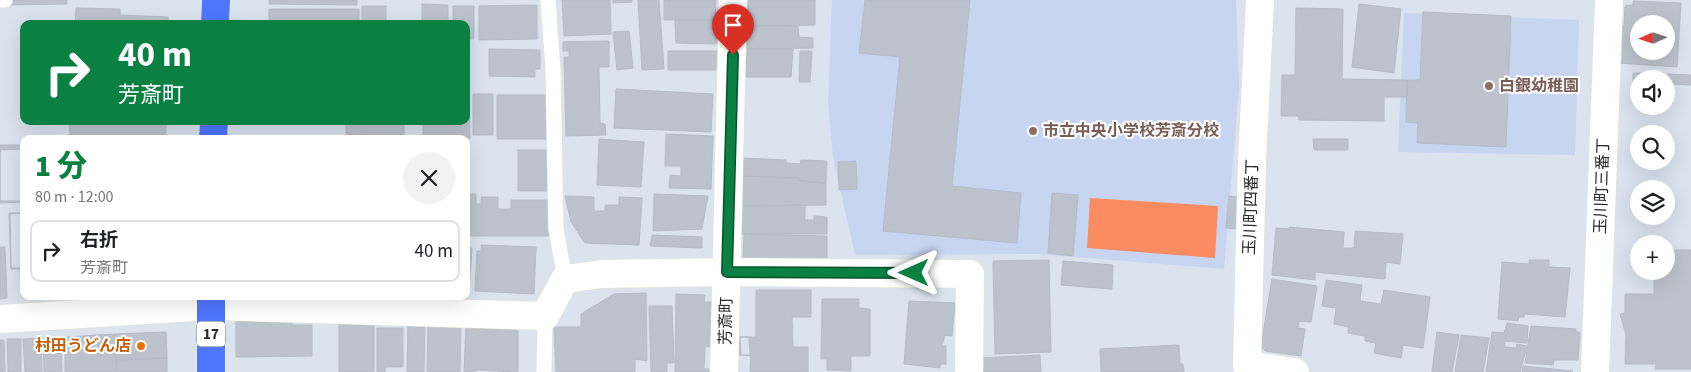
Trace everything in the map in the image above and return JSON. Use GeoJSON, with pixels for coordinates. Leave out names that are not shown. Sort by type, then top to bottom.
{"type":"FeatureCollection","features":[{"type":"Feature","properties":{"kind":"main road"},"geometry":{"type":"LineString","coordinates":[[215,20],[216,0]]}},
{"type":"Feature","properties":{"kind":"main road","name":"17"},"geometry":{"type":"LineString","coordinates":[[211,301],[211,372]]}},
{"type":"Feature","properties":{"kind":"street","name":"芳斎町"},"geometry":{"type":"LineString","coordinates":[[724,372],[733,0]]}},
{"type":"Feature","properties":{"kind":"street","name":"玉川町四番丁"},"geometry":{"type":"LineString","coordinates":[[1260,0],[1252,161],[1247,364],[1295,372]]}},
{"type":"Feature","properties":{"kind":"street","name":"玉川町三番丁"},"geometry":{"type":"LineString","coordinates":[[1595,372],[1609,0]]}},
{"type":"Feature","properties":{"kind":"street"},"geometry":{"type":"LineString","coordinates":[[0,319],[211,301],[545,316],[565,279],[602,274],[727,272],[970,274],[969,372]]}},
{"type":"Feature","properties":{"kind":"lane"},"geometry":{"type":"LineString","coordinates":[[0,0],[5,0]]}},
{"type":"Feature","properties":{"kind":"lane"},"geometry":{"type":"LineString","coordinates":[[548,0],[553,69],[556,229],[565,279]]}},
{"type":"Feature","properties":{"kind":"lane"},"geometry":{"type":"LineString","coordinates":[[544,372],[545,316]]}},
{"type":"Feature","properties":{"kind":"shaded area","name":"市立中央小学校芳斎分校"},"geometry":{"type":"Polygon","coordinates":[[[832,0],[1236,0],[1239,87],[1224,269],[1038,254],[855,255],[833,157],[828,104],[832,0]]]}},
{"type":"Feature","properties":{"kind":"shaded area","name":"白銀幼稚園"},"geometry":{"type":"Polygon","coordinates":[[[1404,13],[1579,20],[1575,155],[1398,152],[1404,13]]]}},
{"type":"Feature","properties":{"kind":"shaded area"},"geometry":{"type":"Polygon","coordinates":[[[1090,198],[1218,206],[1215,258],[1087,248],[1090,198]]]}},
{"type":"Feature","properties":{"kind":"building"},"geometry":{"type":"Polygon","coordinates":[[[0,0],[67,0],[67,4],[0,5],[0,0]]]}},
{"type":"Feature","properties":{"kind":"building"},"geometry":{"type":"Polygon","coordinates":[[[269,0],[357,0],[357,5],[269,4],[269,0]]]}},
{"type":"Feature","properties":{"kind":"building"},"geometry":{"type":"Polygon","coordinates":[[[562,0],[610,0],[611,34],[564,36],[562,0]]]}},
{"type":"Feature","properties":{"kind":"building"},"geometry":{"type":"Polygon","coordinates":[[[613,0],[632,0],[632,2],[613,3],[613,0]]]}},
{"type":"Feature","properties":{"kind":"building"},"geometry":{"type":"Polygon","coordinates":[[[638,0],[659,0],[664,69],[642,70],[638,0]]]}},
{"type":"Feature","properties":{"kind":"building"},"geometry":{"type":"Polygon","coordinates":[[[664,0],[716,0],[715,20],[664,20],[664,0]]]}},
{"type":"Feature","properties":{"kind":"building"},"geometry":{"type":"Polygon","coordinates":[[[746,0],[815,0],[815,25],[747,26],[746,0]]]}},
{"type":"Feature","properties":{"kind":"building"},"geometry":{"type":"Polygon","coordinates":[[[865,0],[970,0],[952,186],[1021,193],[1017,243],[883,231],[900,57],[859,53],[865,0]]]}},
{"type":"Feature","properties":{"kind":"building"},"geometry":{"type":"Polygon","coordinates":[[[1633,1],[1681,3],[1677,67],[1618,63],[1621,26],[1624,26],[1625,6],[1633,5],[1633,1]]]}},
{"type":"Feature","properties":{"kind":"building"},"geometry":{"type":"Polygon","coordinates":[[[422,4],[448,5],[448,20],[422,20],[422,4]]]}},
{"type":"Feature","properties":{"kind":"building"},"geometry":{"type":"Polygon","coordinates":[[[1359,4],[1401,9],[1394,73],[1352,67],[1359,4]]]}},
{"type":"Feature","properties":{"kind":"building"},"geometry":{"type":"Polygon","coordinates":[[[537,5],[537,39],[479,40],[479,6],[537,5]]]}},
{"type":"Feature","properties":{"kind":"building"},"geometry":{"type":"Polygon","coordinates":[[[362,6],[386,6],[386,20],[362,20],[362,6]]]}},
{"type":"Feature","properties":{"kind":"building"},"geometry":{"type":"Polygon","coordinates":[[[453,6],[474,6],[474,39],[470,39],[470,20],[453,20],[453,6]]]}},
{"type":"Feature","properties":{"kind":"building"},"geometry":{"type":"Polygon","coordinates":[[[76,8],[120,9],[120,15],[168,17],[168,20],[75,20],[76,8]]]}},
{"type":"Feature","properties":{"kind":"building"},"geometry":{"type":"Polygon","coordinates":[[[1296,8],[1343,9],[1342,79],[1407,80],[1407,97],[1384,97],[1384,121],[1299,120],[1298,116],[1281,116],[1282,75],[1295,75],[1296,8]]]}},
{"type":"Feature","properties":{"kind":"building"},"geometry":{"type":"Polygon","coordinates":[[[269,9],[359,9],[359,20],[269,20],[269,9]]]}},
{"type":"Feature","properties":{"kind":"building"},"geometry":{"type":"Polygon","coordinates":[[[1423,12],[1511,16],[1506,147],[1417,143],[1418,123],[1406,122],[1407,80],[1420,80],[1423,12]]]}},
{"type":"Feature","properties":{"kind":"building"},"geometry":{"type":"Polygon","coordinates":[[[675,20],[717,21],[716,44],[676,43],[675,20]]]}},
{"type":"Feature","properties":{"kind":"building"},"geometry":{"type":"Polygon","coordinates":[[[747,26],[798,26],[799,37],[813,38],[813,48],[747,49],[747,26]]]}},
{"type":"Feature","properties":{"kind":"building"},"geometry":{"type":"Polygon","coordinates":[[[629,31],[633,68],[617,70],[613,32],[629,31]]]}},
{"type":"Feature","properties":{"kind":"building"},"geometry":{"type":"Polygon","coordinates":[[[609,41],[609,67],[599,67],[600,123],[605,124],[606,135],[566,136],[564,57],[569,57],[569,51],[563,51],[563,42],[609,41]]]}},
{"type":"Feature","properties":{"kind":"building"},"geometry":{"type":"Polygon","coordinates":[[[489,49],[540,50],[540,69],[535,69],[535,77],[489,76],[489,49]]]}},
{"type":"Feature","properties":{"kind":"building"},"geometry":{"type":"Polygon","coordinates":[[[747,49],[793,49],[791,77],[746,77],[747,49]]]}},
{"type":"Feature","properties":{"kind":"building"},"geometry":{"type":"Polygon","coordinates":[[[668,51],[718,51],[718,70],[668,70],[668,51]]]}},
{"type":"Feature","properties":{"kind":"building"},"geometry":{"type":"Polygon","coordinates":[[[800,51],[812,51],[810,82],[799,82],[800,51]]]}},
{"type":"Feature","properties":{"kind":"building"},"geometry":{"type":"Polygon","coordinates":[[[1675,74],[1691,75],[1691,85],[1675,84],[1675,74]]]}},
{"type":"Feature","properties":{"kind":"building"},"geometry":{"type":"Polygon","coordinates":[[[616,89],[713,94],[711,132],[614,128],[616,89]]]}},
{"type":"Feature","properties":{"kind":"building"},"geometry":{"type":"Polygon","coordinates":[[[473,94],[493,94],[493,135],[473,135],[473,94]]]}},
{"type":"Feature","properties":{"kind":"building"},"geometry":{"type":"Polygon","coordinates":[[[497,95],[549,95],[549,139],[497,139],[497,95]]]}},
{"type":"Feature","properties":{"kind":"building"},"geometry":{"type":"Polygon","coordinates":[[[69,125],[166,125],[166,135],[70,135],[69,125]]]}},
{"type":"Feature","properties":{"kind":"building"},"geometry":{"type":"Polygon","coordinates":[[[346,125],[404,125],[404,135],[346,135],[346,125]]]}},
{"type":"Feature","properties":{"kind":"building"},"geometry":{"type":"Polygon","coordinates":[[[423,125],[470,125],[470,135],[423,135],[423,125]]]}},
{"type":"Feature","properties":{"kind":"building"},"geometry":{"type":"Polygon","coordinates":[[[666,134],[713,136],[711,189],[669,188],[670,175],[681,176],[681,166],[665,166],[666,134]]]}},
{"type":"Feature","properties":{"kind":"building"},"geometry":{"type":"Polygon","coordinates":[[[599,139],[644,142],[641,187],[597,185],[599,139]]]}},
{"type":"Feature","properties":{"kind":"building"},"geometry":{"type":"Polygon","coordinates":[[[1313,139],[1348,139],[1348,150],[1314,150],[1313,139]]]}},
{"type":"Feature","properties":{"kind":"building"},"geometry":{"type":"Polygon","coordinates":[[[0,145],[20,145],[20,202],[0,203],[0,145]]]}},
{"type":"Feature","properties":{"kind":"building"},"geometry":{"type":"Polygon","coordinates":[[[20,149],[20,201],[0,201],[0,150],[20,149]]]}},
{"type":"Feature","properties":{"kind":"building"},"geometry":{"type":"Polygon","coordinates":[[[518,150],[547,150],[547,191],[518,191],[518,150]]]}},
{"type":"Feature","properties":{"kind":"building"},"geometry":{"type":"Polygon","coordinates":[[[742,158],[786,160],[786,163],[800,164],[801,160],[827,161],[826,183],[800,181],[799,178],[742,176],[742,158]]]}},
{"type":"Feature","properties":{"kind":"building"},"geometry":{"type":"Polygon","coordinates":[[[856,161],[857,189],[839,190],[838,162],[856,161]]]}},
{"type":"Feature","properties":{"kind":"building"},"geometry":{"type":"Polygon","coordinates":[[[742,176],[799,178],[800,181],[826,183],[826,205],[740,206],[742,176]]]}},
{"type":"Feature","properties":{"kind":"building"},"geometry":{"type":"Polygon","coordinates":[[[1052,193],[1078,195],[1073,256],[1048,253],[1052,193]]]}},
{"type":"Feature","properties":{"kind":"building"},"geometry":{"type":"Polygon","coordinates":[[[470,194],[476,194],[476,204],[481,204],[481,197],[498,197],[498,209],[511,209],[511,200],[549,200],[549,236],[470,236],[470,194]]]}},
{"type":"Feature","properties":{"kind":"building"},"geometry":{"type":"Polygon","coordinates":[[[654,194],[708,196],[702,229],[653,231],[654,194]]]}},
{"type":"Feature","properties":{"kind":"building"},"geometry":{"type":"Polygon","coordinates":[[[565,196],[594,197],[594,211],[605,211],[605,205],[619,205],[619,197],[642,198],[639,245],[585,243],[571,222],[565,196]]]}},
{"type":"Feature","properties":{"kind":"building"},"geometry":{"type":"Polygon","coordinates":[[[1229,196],[1238,197],[1235,229],[1226,228],[1229,196]]]}},
{"type":"Feature","properties":{"kind":"building"},"geometry":{"type":"Polygon","coordinates":[[[805,205],[805,220],[814,220],[814,216],[827,217],[827,234],[740,234],[740,206],[805,205]]]}},
{"type":"Feature","properties":{"kind":"building"},"geometry":{"type":"Polygon","coordinates":[[[9,213],[20,213],[20,269],[11,269],[9,213]]]}},
{"type":"Feature","properties":{"kind":"building"},"geometry":{"type":"Polygon","coordinates":[[[20,213],[20,268],[11,268],[10,214],[20,213]]]}},
{"type":"Feature","properties":{"kind":"building"},"geometry":{"type":"Polygon","coordinates":[[[1289,227],[1344,232],[1343,248],[1354,248],[1355,231],[1403,234],[1400,264],[1386,262],[1385,279],[1315,272],[1315,280],[1272,275],[1276,228],[1289,229],[1289,227]]]}},
{"type":"Feature","properties":{"kind":"building"},"geometry":{"type":"Polygon","coordinates":[[[744,234],[827,236],[827,263],[743,261],[744,234]]]}},
{"type":"Feature","properties":{"kind":"building"},"geometry":{"type":"Polygon","coordinates":[[[652,235],[702,237],[702,248],[650,246],[652,235]]]}},
{"type":"Feature","properties":{"kind":"building"},"geometry":{"type":"Polygon","coordinates":[[[481,245],[536,247],[534,294],[475,291],[477,251],[481,251],[481,245]]]}},
{"type":"Feature","properties":{"kind":"building"},"geometry":{"type":"Polygon","coordinates":[[[0,247],[5,247],[7,298],[0,299],[0,247]]]}},
{"type":"Feature","properties":{"kind":"building"},"geometry":{"type":"Polygon","coordinates":[[[470,248],[472,248],[470,277],[470,248]]]}},
{"type":"Feature","properties":{"kind":"building"},"geometry":{"type":"Polygon","coordinates":[[[1675,250],[1691,250],[1691,369],[1655,369],[1656,364],[1625,364],[1626,335],[1620,314],[1625,313],[1625,294],[1654,294],[1654,280],[1675,280],[1675,250]]]}},
{"type":"Feature","properties":{"kind":"building"},"geometry":{"type":"Polygon","coordinates":[[[1049,260],[1051,352],[995,354],[993,261],[1049,260]]]}},
{"type":"Feature","properties":{"kind":"building"},"geometry":{"type":"Polygon","coordinates":[[[1529,260],[1549,260],[1549,267],[1570,268],[1565,317],[1524,314],[1524,317],[1519,317],[1518,321],[1498,319],[1502,262],[1529,264],[1529,260]]]}},
{"type":"Feature","properties":{"kind":"building"},"geometry":{"type":"Polygon","coordinates":[[[1063,261],[1113,265],[1112,289],[1061,285],[1063,261]]]}},
{"type":"Feature","properties":{"kind":"building"},"geometry":{"type":"Polygon","coordinates":[[[1272,279],[1317,286],[1311,322],[1299,321],[1298,328],[1305,329],[1301,356],[1265,351],[1261,346],[1272,279]]]}},
{"type":"Feature","properties":{"kind":"building"},"geometry":{"type":"Polygon","coordinates":[[[1326,280],[1362,285],[1360,301],[1381,304],[1384,290],[1430,297],[1423,348],[1403,345],[1401,358],[1374,353],[1376,343],[1365,341],[1365,336],[1348,333],[1349,327],[1334,324],[1336,308],[1322,306],[1326,280]]]}},
{"type":"Feature","properties":{"kind":"building"},"geometry":{"type":"Polygon","coordinates":[[[756,290],[811,290],[811,317],[792,317],[793,347],[808,347],[808,372],[750,372],[751,356],[741,355],[740,337],[756,337],[756,290]]]}},
{"type":"Feature","properties":{"kind":"building"},"geometry":{"type":"Polygon","coordinates":[[[646,293],[647,361],[635,359],[635,372],[556,372],[554,327],[581,327],[581,314],[614,294],[646,293]]]}},
{"type":"Feature","properties":{"kind":"building"},"geometry":{"type":"Polygon","coordinates":[[[676,294],[705,295],[704,302],[712,302],[711,347],[705,346],[704,369],[711,369],[711,372],[675,372],[676,294]]]}},
{"type":"Feature","properties":{"kind":"building"},"geometry":{"type":"Polygon","coordinates":[[[822,299],[859,299],[859,308],[870,309],[870,356],[851,356],[851,371],[827,370],[827,359],[821,359],[822,299]]]}},
{"type":"Feature","properties":{"kind":"building"},"geometry":{"type":"Polygon","coordinates":[[[909,301],[955,303],[952,336],[945,335],[942,346],[946,346],[946,364],[941,364],[940,368],[904,364],[909,301]]]}},
{"type":"Feature","properties":{"kind":"building"},"geometry":{"type":"Polygon","coordinates":[[[649,306],[672,306],[674,363],[667,363],[667,372],[651,372],[649,306]]]}},
{"type":"Feature","properties":{"kind":"building"},"geometry":{"type":"Polygon","coordinates":[[[374,319],[374,372],[339,372],[339,320],[374,319]]]}},
{"type":"Feature","properties":{"kind":"building"},"geometry":{"type":"Polygon","coordinates":[[[428,319],[461,319],[460,372],[427,372],[428,319]]]}},
{"type":"Feature","properties":{"kind":"building"},"geometry":{"type":"Polygon","coordinates":[[[236,320],[292,320],[292,325],[312,325],[312,356],[236,357],[236,320]]]}},
{"type":"Feature","properties":{"kind":"building"},"geometry":{"type":"Polygon","coordinates":[[[408,321],[425,321],[424,372],[407,372],[408,321]]]}},
{"type":"Feature","properties":{"kind":"building"},"geometry":{"type":"Polygon","coordinates":[[[466,323],[518,324],[518,372],[476,370],[476,372],[464,372],[466,323]]]}},
{"type":"Feature","properties":{"kind":"building"},"geometry":{"type":"Polygon","coordinates":[[[1507,323],[1528,326],[1527,343],[1505,341],[1505,347],[1516,348],[1517,344],[1527,346],[1520,372],[1486,372],[1492,332],[1504,333],[1507,323]]]}},
{"type":"Feature","properties":{"kind":"building"},"geometry":{"type":"Polygon","coordinates":[[[1531,326],[1576,329],[1576,332],[1580,332],[1578,360],[1554,360],[1553,365],[1525,363],[1531,326]]]}},
{"type":"Feature","properties":{"kind":"building"},"geometry":{"type":"Polygon","coordinates":[[[377,328],[403,328],[403,367],[385,367],[385,372],[377,372],[377,328]]]}},
{"type":"Feature","properties":{"kind":"building","name":"村田うどん店"},"geometry":{"type":"Polygon","coordinates":[[[166,332],[167,358],[116,360],[115,334],[166,332]]]}},
{"type":"Feature","properties":{"kind":"building"},"geometry":{"type":"Polygon","coordinates":[[[1437,332],[1459,335],[1452,372],[1432,372],[1437,332]]]}},
{"type":"Feature","properties":{"kind":"building"},"geometry":{"type":"Polygon","coordinates":[[[115,334],[117,372],[65,372],[65,337],[115,334]]]}},
{"type":"Feature","properties":{"kind":"building"},"geometry":{"type":"Polygon","coordinates":[[[1461,335],[1489,338],[1483,372],[1455,372],[1461,335]]]}},
{"type":"Feature","properties":{"kind":"building"},"geometry":{"type":"Polygon","coordinates":[[[739,337],[749,337],[750,355],[739,355],[739,337]]]}},
{"type":"Feature","properties":{"kind":"building"},"geometry":{"type":"Polygon","coordinates":[[[41,338],[42,372],[25,372],[23,339],[41,338]]]}},
{"type":"Feature","properties":{"kind":"building"},"geometry":{"type":"Polygon","coordinates":[[[7,339],[21,339],[21,372],[8,372],[7,339]]]}},
{"type":"Feature","properties":{"kind":"building"},"geometry":{"type":"Polygon","coordinates":[[[43,339],[61,339],[62,372],[44,372],[43,339]]]}},
{"type":"Feature","properties":{"kind":"building"},"geometry":{"type":"Polygon","coordinates":[[[0,340],[4,340],[5,372],[0,372],[0,340]]]}},
{"type":"Feature","properties":{"kind":"building"},"geometry":{"type":"Polygon","coordinates":[[[1179,345],[1180,364],[1183,364],[1184,372],[1101,372],[1100,349],[1179,345]]]}},
{"type":"Feature","properties":{"kind":"building"},"geometry":{"type":"Polygon","coordinates":[[[1040,355],[1041,372],[979,372],[979,358],[1040,355]]]}},
{"type":"Feature","properties":{"kind":"building"},"geometry":{"type":"Polygon","coordinates":[[[167,358],[167,372],[117,372],[116,360],[167,358]]]}},
{"type":"Feature","properties":{"kind":"building"},"geometry":{"type":"Polygon","coordinates":[[[1523,366],[1573,371],[1522,372],[1523,366]]]}},
{"type":"Feature","properties":{"kind":"place","name":"白銀幼稚園"},"geometry":{"type":"Point","coordinates":[1489,86]}},
{"type":"Feature","properties":{"kind":"place","name":"市立中央小学校芳斎分校"},"geometry":{"type":"Point","coordinates":[1033,131]}},
{"type":"Feature","properties":{"kind":"place","name":"村田うどん店"},"geometry":{"type":"Point","coordinates":[141,346]}},
{"type":"Feature","properties":{"kind":"route"},"geometry":{"type":"LineString","coordinates":[[733,55],[727,272],[914,273]]}}]}
